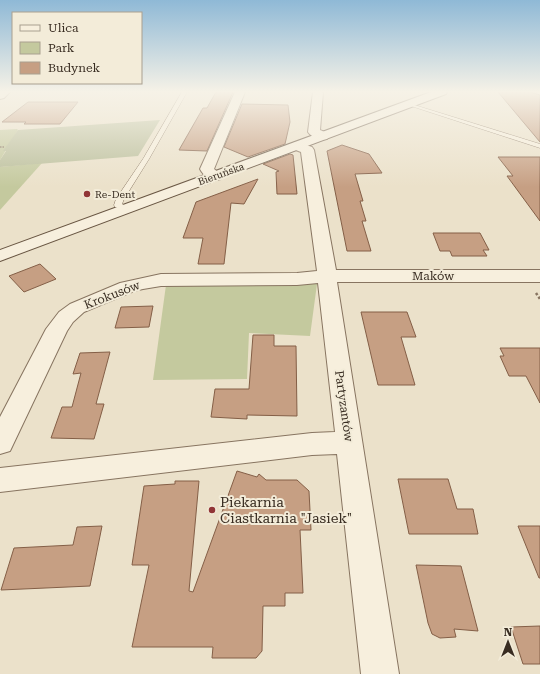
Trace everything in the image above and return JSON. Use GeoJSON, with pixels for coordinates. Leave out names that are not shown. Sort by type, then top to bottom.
{"type":"FeatureCollection","features":[{"type":"Feature","properties":{"kind":"street"},"geometry":{"type":"LineString","coordinates":[[216,176],[208,172],[207,169],[226,123]]}},
{"type":"Feature","properties":{"kind":"street"},"geometry":{"type":"LineString","coordinates":[[315,123],[314,132],[323,136]]}},
{"type":"Feature","properties":{"kind":"street","name":"Bieruńska"},"geometry":{"type":"LineString","coordinates":[[0,256],[357,123]]}},
{"type":"Feature","properties":{"kind":"street","name":"Partyzantów"},"geometry":{"type":"LineString","coordinates":[[298,146],[307,150],[327,276],[380,674]]}},
{"type":"Feature","properties":{"kind":"street","name":"Maków"},"geometry":{"type":"LineString","coordinates":[[327,276],[540,276]]}},
{"type":"Feature","properties":{"kind":"street","name":"Krokusów"},"geometry":{"type":"LineString","coordinates":[[0,443],[57,329],[66,317],[77,308],[127,287],[161,280],[297,279],[327,276]]}},
{"type":"Feature","properties":{"kind":"street"},"geometry":{"type":"LineString","coordinates":[[0,480],[312,444],[349,443]]}},
{"type":"Feature","properties":{"kind":"lane"},"geometry":{"type":"LineString","coordinates":[[127,209],[118,205],[120,198],[167,123]]}},
{"type":"Feature","properties":{"kind":"lane"},"geometry":{"type":"LineString","coordinates":[[470,123],[540,146]]}},
{"type":"Feature","properties":{"kind":"path"},"geometry":{"type":"LineString","coordinates":[[0,147],[5,147]]}},
{"type":"Feature","properties":{"kind":"green space"},"geometry":{"type":"Polygon","coordinates":[[[111,123],[158,123],[138,156],[0,167],[0,160],[6,151],[3,151],[18,130],[111,123]]]}},
{"type":"Feature","properties":{"kind":"green space"},"geometry":{"type":"Polygon","coordinates":[[[0,130],[18,130],[0,160],[0,130]]]}},
{"type":"Feature","properties":{"kind":"green space"},"geometry":{"type":"Polygon","coordinates":[[[42,163],[0,210],[0,167],[42,163]]]}},
{"type":"Feature","properties":{"kind":"green space"},"geometry":{"type":"Polygon","coordinates":[[[317,284],[310,336],[249,333],[247,379],[153,380],[166,285],[317,284]]]}},
{"type":"Feature","properties":{"kind":"building"},"geometry":{"type":"Polygon","coordinates":[[[25,123],[60,123],[60,124],[25,123]]]}},
{"type":"Feature","properties":{"kind":"building"},"geometry":{"type":"Polygon","coordinates":[[[194,123],[219,123],[207,151],[179,150],[194,123]]]}},
{"type":"Feature","properties":{"kind":"building"},"geometry":{"type":"Polygon","coordinates":[[[234,123],[290,123],[285,144],[248,157],[224,147],[234,123]]]}},
{"type":"Feature","properties":{"kind":"building"},"geometry":{"type":"Polygon","coordinates":[[[524,123],[540,123],[540,142],[524,123]]]}},
{"type":"Feature","properties":{"kind":"building"},"geometry":{"type":"Polygon","coordinates":[[[342,145],[369,154],[382,173],[355,174],[363,201],[360,201],[366,221],[362,221],[371,251],[347,251],[327,151],[342,145]]]}},
{"type":"Feature","properties":{"kind":"building"},"geometry":{"type":"Polygon","coordinates":[[[290,154],[293,155],[297,194],[277,194],[276,172],[279,171],[263,164],[290,154]]]}},
{"type":"Feature","properties":{"kind":"building"},"geometry":{"type":"Polygon","coordinates":[[[498,157],[540,157],[540,221],[507,176],[513,176],[498,157]]]}},
{"type":"Feature","properties":{"kind":"building"},"geometry":{"type":"Polygon","coordinates":[[[258,179],[244,204],[231,203],[224,264],[198,264],[203,238],[183,238],[196,202],[258,179]]]}},
{"type":"Feature","properties":{"kind":"building"},"geometry":{"type":"Polygon","coordinates":[[[433,233],[480,233],[489,250],[483,250],[487,256],[452,256],[450,251],[440,251],[433,233]]]}},
{"type":"Feature","properties":{"kind":"building"},"geometry":{"type":"Polygon","coordinates":[[[40,264],[56,279],[24,292],[9,276],[40,264]]]}},
{"type":"Feature","properties":{"kind":"building"},"geometry":{"type":"Polygon","coordinates":[[[153,306],[149,327],[115,328],[121,307],[153,306]]]}},
{"type":"Feature","properties":{"kind":"building"},"geometry":{"type":"Polygon","coordinates":[[[361,312],[407,312],[416,337],[401,337],[415,385],[378,385],[361,312]]]}},
{"type":"Feature","properties":{"kind":"building"},"geometry":{"type":"Polygon","coordinates":[[[253,335],[274,335],[274,346],[296,346],[297,416],[247,415],[247,419],[211,417],[215,389],[249,389],[253,335]]]}},
{"type":"Feature","properties":{"kind":"building"},"geometry":{"type":"Polygon","coordinates":[[[500,348],[540,348],[540,403],[526,376],[509,376],[500,356],[504,356],[500,348]]]}},
{"type":"Feature","properties":{"kind":"building"},"geometry":{"type":"Polygon","coordinates":[[[110,352],[96,404],[104,404],[94,439],[51,438],[62,407],[72,407],[81,373],[73,374],[80,353],[110,352]]]}},
{"type":"Feature","properties":{"kind":"building"},"geometry":{"type":"Polygon","coordinates":[[[237,471],[257,477],[259,474],[266,480],[297,480],[309,491],[311,530],[300,530],[303,593],[285,593],[285,606],[263,606],[262,651],[256,658],[212,658],[213,647],[132,647],[149,565],[132,565],[144,486],[175,484],[175,481],[199,481],[189,591],[193,592],[237,471]]]}},
{"type":"Feature","properties":{"kind":"building"},"geometry":{"type":"Polygon","coordinates":[[[398,479],[448,479],[457,509],[473,509],[478,534],[409,534],[398,479]]]}},
{"type":"Feature","properties":{"kind":"building"},"geometry":{"type":"Polygon","coordinates":[[[102,526],[90,586],[1,590],[14,548],[73,545],[77,527],[102,526]]]}},
{"type":"Feature","properties":{"kind":"building"},"geometry":{"type":"Polygon","coordinates":[[[518,526],[540,526],[540,578],[539,578],[518,526]]]}},
{"type":"Feature","properties":{"kind":"building"},"geometry":{"type":"Polygon","coordinates":[[[416,565],[461,566],[478,631],[454,629],[456,637],[440,638],[432,634],[428,623],[416,565]]]}},
{"type":"Feature","properties":{"kind":"building"},"geometry":{"type":"Polygon","coordinates":[[[540,626],[540,664],[523,664],[511,627],[540,626]]]}},
{"type":"Feature","properties":{"kind":"place","name":"Re-Dent"},"geometry":{"type":"Point","coordinates":[87,194]}},
{"type":"Feature","properties":{"kind":"place","name":"Piekarnia Ciastkarnia \"Jasiek\""},"geometry":{"type":"Point","coordinates":[212,510]}}]}
